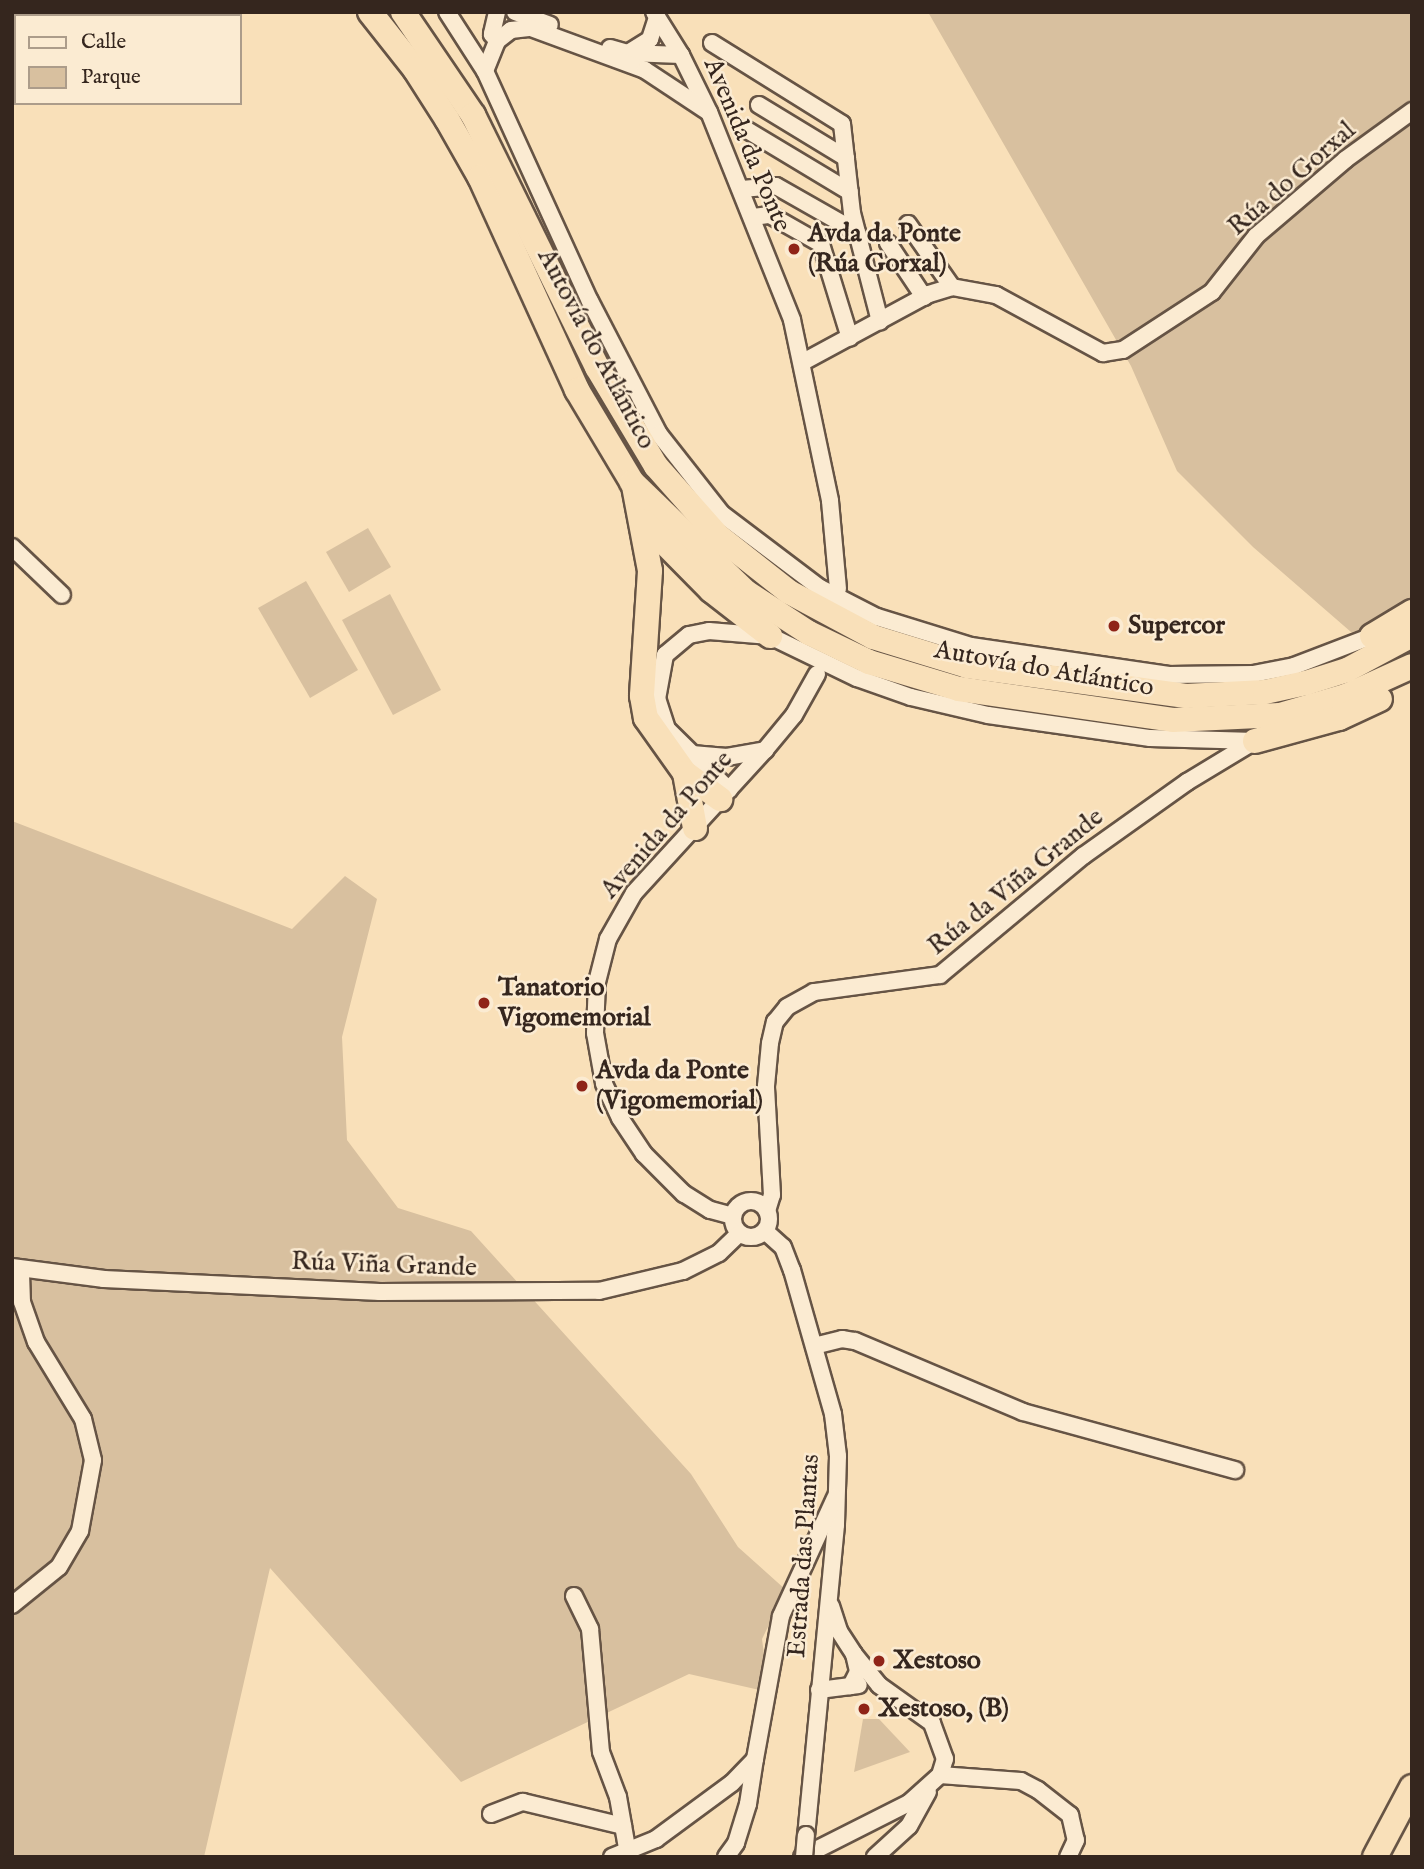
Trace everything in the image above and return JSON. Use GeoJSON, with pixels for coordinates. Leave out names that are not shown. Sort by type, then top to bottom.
{"type":"FeatureCollection","features":[{"type":"Feature","properties":{"kind":"highway","name":"Autovía do Atlántico"},"geometry":{"type":"LineString","coordinates":[[370,12],[415,69],[467,154],[577,390],[632,482],[746,592],[809,633],[869,662],[959,689],[1119,715],[1230,721],[1313,707],[1412,666]]}},
{"type":"Feature","properties":{"kind":"highway","name":"Autovía do Atlántico"},"geometry":{"type":"LineString","coordinates":[[402,12],[473,115],[597,367],[656,466],[718,536],[789,592],[873,637],[931,657],[1044,680],[1185,696],[1265,692],[1306,683],[1347,670],[1412,635]]}},
{"type":"Feature","properties":{"kind":"highway"},"geometry":{"type":"LineString","coordinates":[[632,482],[643,520],[652,601],[644,707],[659,741],[725,794]]}},
{"type":"Feature","properties":{"kind":"highway"},"geometry":{"type":"LineString","coordinates":[[643,520],[711,590],[770,636]]}},
{"type":"Feature","properties":{"kind":"highway"},"geometry":{"type":"LineString","coordinates":[[1372,636],[1412,612]]}},
{"type":"Feature","properties":{"kind":"highway"},"geometry":{"type":"LineString","coordinates":[[1255,741],[1339,718],[1412,682]]}},
{"type":"Feature","properties":{"kind":"highway"},"geometry":{"type":"LineString","coordinates":[[688,763],[695,828]]}},
{"type":"Feature","properties":{"kind":"highway"},"geometry":{"type":"LineString","coordinates":[[1375,1857],[1412,1787]]}},
{"type":"Feature","properties":{"kind":"street"},"geometry":{"type":"LineString","coordinates":[[447,12],[485,71],[590,301],[659,434],[722,514],[820,588],[877,617],[971,646],[1169,675],[1213,677],[1294,666],[1372,636]]}},
{"type":"Feature","properties":{"kind":"street"},"geometry":{"type":"LineString","coordinates":[[497,12],[492,34],[497,41]]}},
{"type":"Feature","properties":{"kind":"street"},"geometry":{"type":"LineString","coordinates":[[515,12],[628,53],[681,55]]}},
{"type":"Feature","properties":{"kind":"street"},"geometry":{"type":"LineString","coordinates":[[628,53],[650,39],[655,15]]}},
{"type":"Feature","properties":{"kind":"street","name":"Avenida da Ponte"},"geometry":{"type":"LineString","coordinates":[[655,15],[681,55],[742,189],[803,362],[830,501],[838,589]]}},
{"type":"Feature","properties":{"kind":"street"},"geometry":{"type":"LineString","coordinates":[[485,71],[497,41],[510,30],[531,28],[645,70],[709,113]]}},
{"type":"Feature","properties":{"kind":"street"},"geometry":{"type":"LineString","coordinates":[[712,43],[842,124],[857,232],[880,321]]}},
{"type":"Feature","properties":{"kind":"street"},"geometry":{"type":"LineString","coordinates":[[645,70],[664,67],[681,55]]}},
{"type":"Feature","properties":{"kind":"street"},"geometry":{"type":"LineString","coordinates":[[759,105],[846,158]]}},
{"type":"Feature","properties":{"kind":"street","name":"Rúa do Gorxal"},"geometry":{"type":"LineString","coordinates":[[952,287],[996,295],[1103,352],[1123,350],[1212,292],[1256,236],[1346,159],[1412,111]]}},
{"type":"Feature","properties":{"kind":"street"},"geometry":{"type":"LineString","coordinates":[[747,130],[850,192]]}},
{"type":"Feature","properties":{"kind":"street"},"geometry":{"type":"LineString","coordinates":[[742,189],[776,186],[857,232]]}},
{"type":"Feature","properties":{"kind":"street"},"geometry":{"type":"LineString","coordinates":[[753,217],[770,215],[821,244],[850,338]]}},
{"type":"Feature","properties":{"kind":"street"},"geometry":{"type":"LineString","coordinates":[[803,362],[925,297],[952,287],[908,224]]}},
{"type":"Feature","properties":{"kind":"street"},"geometry":{"type":"LineString","coordinates":[[888,243],[925,297]]}},
{"type":"Feature","properties":{"kind":"street"},"geometry":{"type":"LineString","coordinates":[[12,547],[62,595]]}},
{"type":"Feature","properties":{"kind":"street"},"geometry":{"type":"LineString","coordinates":[[765,750],[688,763],[661,715],[657,682],[665,654],[689,635],[709,631],[770,636],[857,678],[911,697],[988,715],[1150,738],[1211,742],[1255,741]]}},
{"type":"Feature","properties":{"kind":"street","name":"Avenida da Ponte"},"geometry":{"type":"LineString","coordinates":[[733,1216],[710,1210],[684,1194],[638,1146],[604,1083],[596,1033],[601,962],[618,918],[634,893],[765,750],[794,715],[817,674]]}},
{"type":"Feature","properties":{"kind":"street","name":"Rúa da Viña Grande"},"geometry":{"type":"LineString","coordinates":[[767,1211],[772,1195],[766,1086],[770,1043],[775,1022],[787,1007],[814,992],[940,975],[1083,856],[1216,764],[1255,741]]}},
{"type":"Feature","properties":{"kind":"street"},"geometry":{"type":"LineString","coordinates":[[1211,742],[1216,764]]}},
{"type":"Feature","properties":{"kind":"street"},"geometry":{"type":"LineString","coordinates":[[748,1202],[767,1211],[765,1231],[753,1237],[739,1234],[733,1216],[748,1202],[770,1167]]}},
{"type":"Feature","properties":{"kind":"street","name":"Estrada das Plantas"},"geometry":{"type":"LineString","coordinates":[[765,1231],[783,1247],[814,1346],[833,1414],[839,1489],[803,1857]]}},
{"type":"Feature","properties":{"kind":"street","name":"Rúa Viña Grande"},"geometry":{"type":"LineString","coordinates":[[17,1268],[104,1279],[380,1292],[599,1291],[683,1271],[719,1253],[739,1234]]}},
{"type":"Feature","properties":{"kind":"street"},"geometry":{"type":"LineString","coordinates":[[12,1605],[59,1567],[80,1531],[93,1460],[83,1419],[36,1342],[22,1302],[17,1268]]}},
{"type":"Feature","properties":{"kind":"street"},"geometry":{"type":"LineString","coordinates":[[814,1346],[842,1339],[855,1341],[1023,1412],[1235,1470]]}},
{"type":"Feature","properties":{"kind":"street"},"geometry":{"type":"LineString","coordinates":[[726,1857],[736,1843],[748,1804],[780,1616],[839,1489]]}},
{"type":"Feature","properties":{"kind":"street"},"geometry":{"type":"LineString","coordinates":[[574,1596],[590,1629],[601,1752],[627,1848]]}},
{"type":"Feature","properties":{"kind":"street"},"geometry":{"type":"LineString","coordinates":[[829,1597],[858,1672],[851,1686]]}},
{"type":"Feature","properties":{"kind":"street"},"geometry":{"type":"LineString","coordinates":[[824,1642],[838,1640],[851,1650],[879,1685],[932,1723],[944,1744],[937,1778],[909,1826],[875,1857]]}},
{"type":"Feature","properties":{"kind":"street"},"geometry":{"type":"LineString","coordinates":[[819,1690],[879,1685]]}},
{"type":"Feature","properties":{"kind":"street"},"geometry":{"type":"LineString","coordinates":[[612,1857],[627,1848],[656,1839],[732,1783],[755,1759]]}},
{"type":"Feature","properties":{"kind":"street"},"geometry":{"type":"LineString","coordinates":[[803,1857],[909,1803],[937,1778],[1021,1781],[1038,1790],[1070,1815],[1076,1840],[1068,1857]]}},
{"type":"Feature","properties":{"kind":"street"},"geometry":{"type":"LineString","coordinates":[[491,1814],[523,1802],[623,1826]]}},
{"type":"Feature","properties":{"kind":"green space"},"geometry":{"type":"Polygon","coordinates":[[[928,12],[1412,12],[1412,624],[1351,632],[1253,547],[1177,471],[1131,366],[928,12]]]}},
{"type":"Feature","properties":{"kind":"green space"},"geometry":{"type":"Polygon","coordinates":[[[368,528],[391,567],[349,592],[326,552],[368,528]]]}},
{"type":"Feature","properties":{"kind":"green space"},"geometry":{"type":"Polygon","coordinates":[[[306,581],[358,670],[310,698],[258,608],[306,581]]]}},
{"type":"Feature","properties":{"kind":"green space"},"geometry":{"type":"Polygon","coordinates":[[[390,594],[441,690],[393,715],[342,620],[390,594]]]}},
{"type":"Feature","properties":{"kind":"green space"},"geometry":{"type":"Polygon","coordinates":[[[12,821],[292,929],[345,876],[377,899],[342,1037],[347,1140],[398,1208],[471,1231],[691,1474],[738,1547],[786,1590],[762,1639],[769,1692],[689,1674],[461,1782],[270,1568],[204,1857],[12,1857],[12,821]]]}},
{"type":"Feature","properties":{"kind":"green space"},"geometry":{"type":"Polygon","coordinates":[[[863,1719],[879,1719],[910,1752],[854,1772],[863,1719]]]}},
{"type":"Feature","properties":{"kind":"place","name":"Avda da Ponte (Rúa Gorxal)"},"geometry":{"type":"Point","coordinates":[794,249]}},
{"type":"Feature","properties":{"kind":"place","name":"Supercor"},"geometry":{"type":"Point","coordinates":[1114,626]}},
{"type":"Feature","properties":{"kind":"place","name":"Tanatorio Vigomemorial"},"geometry":{"type":"Point","coordinates":[484,1003]}},
{"type":"Feature","properties":{"kind":"place","name":"Avda da Ponte (Vigomemorial)"},"geometry":{"type":"Point","coordinates":[582,1086]}},
{"type":"Feature","properties":{"kind":"place","name":"Xestoso"},"geometry":{"type":"Point","coordinates":[879,1661]}},
{"type":"Feature","properties":{"kind":"place","name":"Xestoso, (B)"},"geometry":{"type":"Point","coordinates":[864,1709]}}]}
